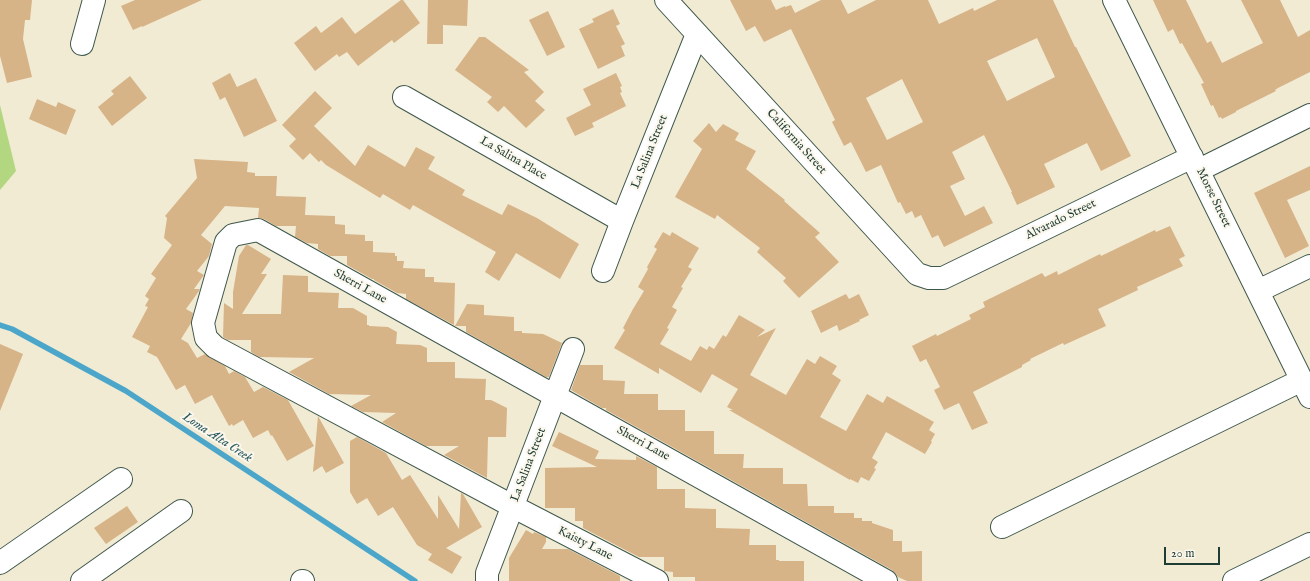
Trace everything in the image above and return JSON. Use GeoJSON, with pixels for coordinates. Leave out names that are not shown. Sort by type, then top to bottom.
{"type":"FeatureCollection","features":[{"type":"Feature","properties":{"kind":"street"},"geometry":{"type":"LineString","coordinates":[[82,44],[94,0]]}},
{"type":"Feature","properties":{"kind":"street","name":"California Street"},"geometry":{"type":"LineString","coordinates":[[666,0],[917,274],[929,278]]}},
{"type":"Feature","properties":{"kind":"street","name":"Morse Street"},"geometry":{"type":"LineString","coordinates":[[1114,0],[1306,389]]}},
{"type":"Feature","properties":{"kind":"street","name":"La Salina Street"},"geometry":{"type":"LineString","coordinates":[[603,271],[697,34]]}},
{"type":"Feature","properties":{"kind":"street","name":"La Salina Place"},"geometry":{"type":"LineString","coordinates":[[404,97],[622,221]]}},
{"type":"Feature","properties":{"kind":"street","name":"Alvarado Street"},"geometry":{"type":"LineString","coordinates":[[929,278],[943,278],[1195,164],[1310,115]]}},
{"type":"Feature","properties":{"kind":"street","name":"Sherri Lane"},"geometry":{"type":"LineString","coordinates":[[514,507],[215,347],[206,338],[203,323],[226,242],[233,235],[258,230],[886,581]]}},
{"type":"Feature","properties":{"kind":"street"},"geometry":{"type":"LineString","coordinates":[[1258,291],[1310,266]]}},
{"type":"Feature","properties":{"kind":"street","name":"La Salina Street"},"geometry":{"type":"LineString","coordinates":[[487,581],[487,574],[574,349]]}},
{"type":"Feature","properties":{"kind":"street"},"geometry":{"type":"LineString","coordinates":[[1002,527],[1306,389]]}},
{"type":"Feature","properties":{"kind":"street"},"geometry":{"type":"LineString","coordinates":[[0,563],[121,479]]}},
{"type":"Feature","properties":{"kind":"street","name":"Kaisty Lane"},"geometry":{"type":"LineString","coordinates":[[514,507],[657,581]]}},
{"type":"Feature","properties":{"kind":"street"},"geometry":{"type":"LineString","coordinates":[[82,581],[181,511]]}},
{"type":"Feature","properties":{"kind":"street"},"geometry":{"type":"LineString","coordinates":[[1234,581],[1310,544]]}},
{"type":"Feature","properties":{"kind":"green space"},"geometry":{"type":"Polygon","coordinates":[[[0,105],[16,171],[0,190],[0,105]]]}},
{"type":"Feature","properties":{"kind":"building"},"geometry":{"type":"Polygon","coordinates":[[[0,0],[32,0],[30,20],[25,20],[23,39],[32,77],[7,83],[0,56],[0,0]]]}},
{"type":"Feature","properties":{"kind":"building"},"geometry":{"type":"Polygon","coordinates":[[[135,0],[202,0],[133,30],[121,6],[135,0]]]}},
{"type":"Feature","properties":{"kind":"building"},"geometry":{"type":"Polygon","coordinates":[[[403,0],[420,23],[394,43],[392,40],[358,66],[347,52],[339,57],[337,54],[315,71],[294,43],[316,26],[321,33],[342,17],[355,34],[403,0]]]}},
{"type":"Feature","properties":{"kind":"building"},"geometry":{"type":"Polygon","coordinates":[[[428,0],[468,0],[467,26],[443,25],[443,44],[427,44],[428,0]]]}},
{"type":"Feature","properties":{"kind":"building"},"geometry":{"type":"Polygon","coordinates":[[[730,0],[771,0],[776,10],[791,5],[795,13],[821,0],[841,0],[848,14],[876,0],[928,0],[939,24],[973,8],[974,11],[997,0],[1053,0],[1075,47],[1131,156],[1101,171],[1087,143],[1044,164],[1055,187],[1017,205],[984,135],[952,152],[965,179],[950,186],[965,216],[984,206],[993,223],[944,247],[938,235],[932,238],[921,215],[915,218],[912,211],[906,214],[900,202],[898,203],[881,165],[866,172],[851,142],[844,146],[832,122],[835,120],[791,29],[764,42],[755,26],[746,31],[730,0]],[[1037,38],[987,61],[1007,101],[1055,77],[1037,38]],[[902,79],[866,98],[887,140],[923,122],[902,79]]]}},
{"type":"Feature","properties":{"kind":"building"},"geometry":{"type":"Polygon","coordinates":[[[1153,0],[1186,0],[1207,43],[1211,41],[1222,63],[1263,43],[1241,0],[1280,0],[1298,37],[1310,30],[1310,72],[1236,112],[1222,119],[1221,117],[1219,118],[1213,105],[1211,106],[1201,84],[1204,83],[1182,43],[1180,44],[1173,29],[1168,32],[1153,0]]]}},
{"type":"Feature","properties":{"kind":"building"},"geometry":{"type":"Polygon","coordinates":[[[613,9],[620,24],[616,26],[625,44],[621,46],[625,56],[598,69],[579,29],[594,22],[592,19],[613,9]]]}},
{"type":"Feature","properties":{"kind":"building"},"geometry":{"type":"Polygon","coordinates":[[[548,11],[565,47],[547,56],[529,20],[548,11]]]}},
{"type":"Feature","properties":{"kind":"building"},"geometry":{"type":"Polygon","coordinates":[[[479,37],[485,37],[529,70],[524,72],[544,92],[535,101],[545,110],[526,128],[504,106],[498,112],[487,102],[492,97],[455,70],[479,37]]]}},
{"type":"Feature","properties":{"kind":"building"},"geometry":{"type":"Polygon","coordinates":[[[230,73],[237,87],[256,78],[277,121],[244,137],[225,97],[220,100],[212,83],[230,73]]]}},
{"type":"Feature","properties":{"kind":"building"},"geometry":{"type":"Polygon","coordinates":[[[616,73],[622,86],[620,87],[622,92],[620,93],[626,106],[592,123],[594,127],[575,136],[566,118],[591,105],[583,89],[616,73]]]}},
{"type":"Feature","properties":{"kind":"building"},"geometry":{"type":"Polygon","coordinates":[[[130,76],[147,98],[112,126],[98,107],[114,94],[111,91],[130,76]]]}},
{"type":"Feature","properties":{"kind":"building"},"geometry":{"type":"Polygon","coordinates":[[[315,91],[332,108],[314,126],[355,166],[368,145],[405,167],[416,147],[435,157],[428,169],[465,190],[462,195],[502,215],[508,204],[537,218],[579,244],[560,279],[516,253],[499,281],[485,272],[496,252],[413,205],[410,210],[383,194],[380,198],[326,165],[321,160],[319,162],[310,153],[303,160],[289,146],[296,139],[282,125],[315,91]]]}},
{"type":"Feature","properties":{"kind":"building"},"geometry":{"type":"Polygon","coordinates":[[[37,99],[56,107],[58,102],[76,110],[66,135],[29,119],[37,99]]]}},
{"type":"Feature","properties":{"kind":"building"},"geometry":{"type":"Polygon","coordinates":[[[709,123],[716,132],[723,124],[739,133],[735,140],[756,151],[746,169],[785,200],[784,201],[820,233],[815,237],[839,262],[799,298],[783,281],[786,278],[757,252],[760,248],[717,215],[715,219],[675,197],[702,149],[693,141],[709,123]]]}},
{"type":"Feature","properties":{"kind":"building"},"geometry":{"type":"Polygon","coordinates":[[[194,159],[248,162],[247,172],[255,173],[255,176],[277,176],[276,196],[306,197],[305,215],[335,216],[335,224],[345,225],[345,234],[365,235],[365,241],[373,241],[373,252],[395,253],[395,256],[397,256],[397,261],[404,261],[403,268],[425,269],[425,277],[434,277],[434,282],[455,283],[454,325],[406,299],[406,294],[397,293],[347,265],[347,256],[330,256],[318,249],[318,244],[307,243],[295,237],[296,226],[276,226],[264,219],[258,218],[259,208],[225,206],[201,235],[212,244],[209,256],[197,271],[204,275],[194,289],[200,289],[199,291],[186,309],[193,313],[191,323],[181,339],[188,343],[197,358],[205,354],[225,366],[229,374],[234,371],[245,377],[254,392],[263,387],[288,400],[314,446],[287,461],[268,430],[253,438],[243,420],[233,426],[232,424],[229,426],[212,395],[195,404],[185,385],[176,390],[157,357],[147,352],[150,346],[132,337],[148,307],[145,306],[149,299],[145,296],[156,278],[151,274],[172,245],[164,238],[167,218],[165,216],[197,178],[194,159]]]}},
{"type":"Feature","properties":{"kind":"building"},"geometry":{"type":"Polygon","coordinates":[[[1310,166],[1310,190],[1287,200],[1309,246],[1285,258],[1254,193],[1310,166]]]}},
{"type":"Feature","properties":{"kind":"building"},"geometry":{"type":"Polygon","coordinates":[[[1170,226],[1185,256],[1179,259],[1183,266],[1137,287],[1138,290],[1098,309],[1106,326],[1064,345],[1063,343],[1030,359],[1031,360],[1022,365],[1022,367],[973,392],[988,423],[972,430],[959,403],[944,410],[934,390],[940,387],[926,359],[920,362],[912,346],[936,334],[937,336],[971,319],[969,315],[985,307],[983,302],[1042,273],[1045,277],[1057,271],[1058,275],[1100,254],[1101,256],[1155,230],[1156,232],[1170,226]]]}},
{"type":"Feature","properties":{"kind":"building"},"geometry":{"type":"Polygon","coordinates":[[[663,232],[670,236],[672,232],[699,248],[688,267],[692,269],[681,287],[683,288],[672,307],[677,310],[667,328],[669,329],[660,344],[691,361],[700,346],[707,350],[709,346],[714,349],[723,335],[726,337],[739,315],[765,330],[757,337],[776,328],[750,375],[786,395],[807,359],[815,364],[820,356],[837,366],[832,374],[841,380],[820,417],[846,431],[867,394],[883,403],[887,396],[934,422],[929,430],[935,434],[925,454],[886,432],[872,458],[878,462],[874,468],[876,469],[869,481],[861,477],[858,483],[850,480],[729,410],[733,410],[727,407],[738,389],[712,374],[701,393],[659,368],[659,374],[614,348],[625,330],[623,328],[633,309],[644,291],[638,287],[657,249],[654,247],[663,232]]]}},
{"type":"Feature","properties":{"kind":"building"},"geometry":{"type":"Polygon","coordinates":[[[246,245],[271,259],[261,274],[267,274],[242,314],[281,314],[283,275],[308,276],[308,292],[339,293],[338,308],[353,308],[367,316],[367,325],[388,327],[397,332],[396,344],[420,345],[427,348],[427,362],[455,362],[455,378],[486,379],[485,400],[491,400],[507,408],[506,437],[488,437],[487,478],[444,455],[459,446],[426,446],[382,422],[396,413],[363,412],[351,406],[371,395],[329,394],[289,372],[314,358],[259,357],[251,352],[251,340],[228,340],[223,337],[224,303],[233,309],[233,292],[239,256],[246,245]]]}},
{"type":"Feature","properties":{"kind":"building"},"geometry":{"type":"Polygon","coordinates":[[[846,294],[849,299],[859,294],[869,315],[839,331],[837,325],[821,333],[811,311],[846,294]]]}},
{"type":"Feature","properties":{"kind":"building"},"geometry":{"type":"Polygon","coordinates":[[[467,304],[484,305],[484,315],[514,317],[514,331],[543,334],[562,343],[549,377],[546,377],[466,332],[466,326],[455,326],[467,304]]]}},
{"type":"Feature","properties":{"kind":"building"},"geometry":{"type":"Polygon","coordinates":[[[0,344],[23,354],[0,411],[0,344]]]}},
{"type":"Feature","properties":{"kind":"building"},"geometry":{"type":"Polygon","coordinates":[[[580,365],[603,365],[603,380],[625,381],[624,394],[658,394],[658,410],[685,410],[685,431],[714,431],[714,454],[744,454],[743,468],[783,468],[783,484],[807,484],[808,506],[834,506],[834,513],[854,513],[854,518],[862,518],[862,521],[872,521],[872,523],[893,530],[893,541],[902,541],[902,552],[922,551],[922,581],[907,581],[898,577],[892,570],[606,410],[606,408],[602,408],[571,390],[580,365]]]}},
{"type":"Feature","properties":{"kind":"building"},"geometry":{"type":"Polygon","coordinates":[[[318,416],[344,463],[326,473],[322,466],[313,472],[318,416]]]}},
{"type":"Feature","properties":{"kind":"building"},"geometry":{"type":"Polygon","coordinates":[[[559,432],[599,451],[595,459],[636,460],[636,456],[657,467],[657,489],[685,489],[685,508],[716,509],[716,528],[750,529],[749,545],[776,545],[776,560],[804,561],[804,581],[695,581],[695,577],[673,577],[673,572],[664,571],[664,557],[639,557],[583,528],[583,521],[575,521],[575,508],[545,508],[545,468],[597,467],[552,446],[559,432]]]}},
{"type":"Feature","properties":{"kind":"building"},"geometry":{"type":"Polygon","coordinates":[[[357,437],[386,453],[402,480],[410,475],[438,519],[438,495],[459,529],[461,493],[463,494],[482,527],[446,548],[462,557],[452,574],[428,560],[432,554],[417,545],[393,507],[378,516],[367,498],[357,504],[350,492],[350,441],[357,437]]]}},
{"type":"Feature","properties":{"kind":"building"},"geometry":{"type":"Polygon","coordinates":[[[127,506],[138,522],[106,544],[94,528],[127,506]]]}},
{"type":"Feature","properties":{"kind":"building"},"geometry":{"type":"Polygon","coordinates":[[[526,530],[533,534],[534,532],[546,537],[546,542],[542,549],[568,549],[620,576],[620,581],[509,581],[509,558],[526,530]]]}},
{"type":"Feature","properties":{"kind":"waterway","name":"Loma Alta Creek"},"geometry":{"type":"LineString","coordinates":[[0,325],[12,329],[126,391],[415,581]]}}]}
